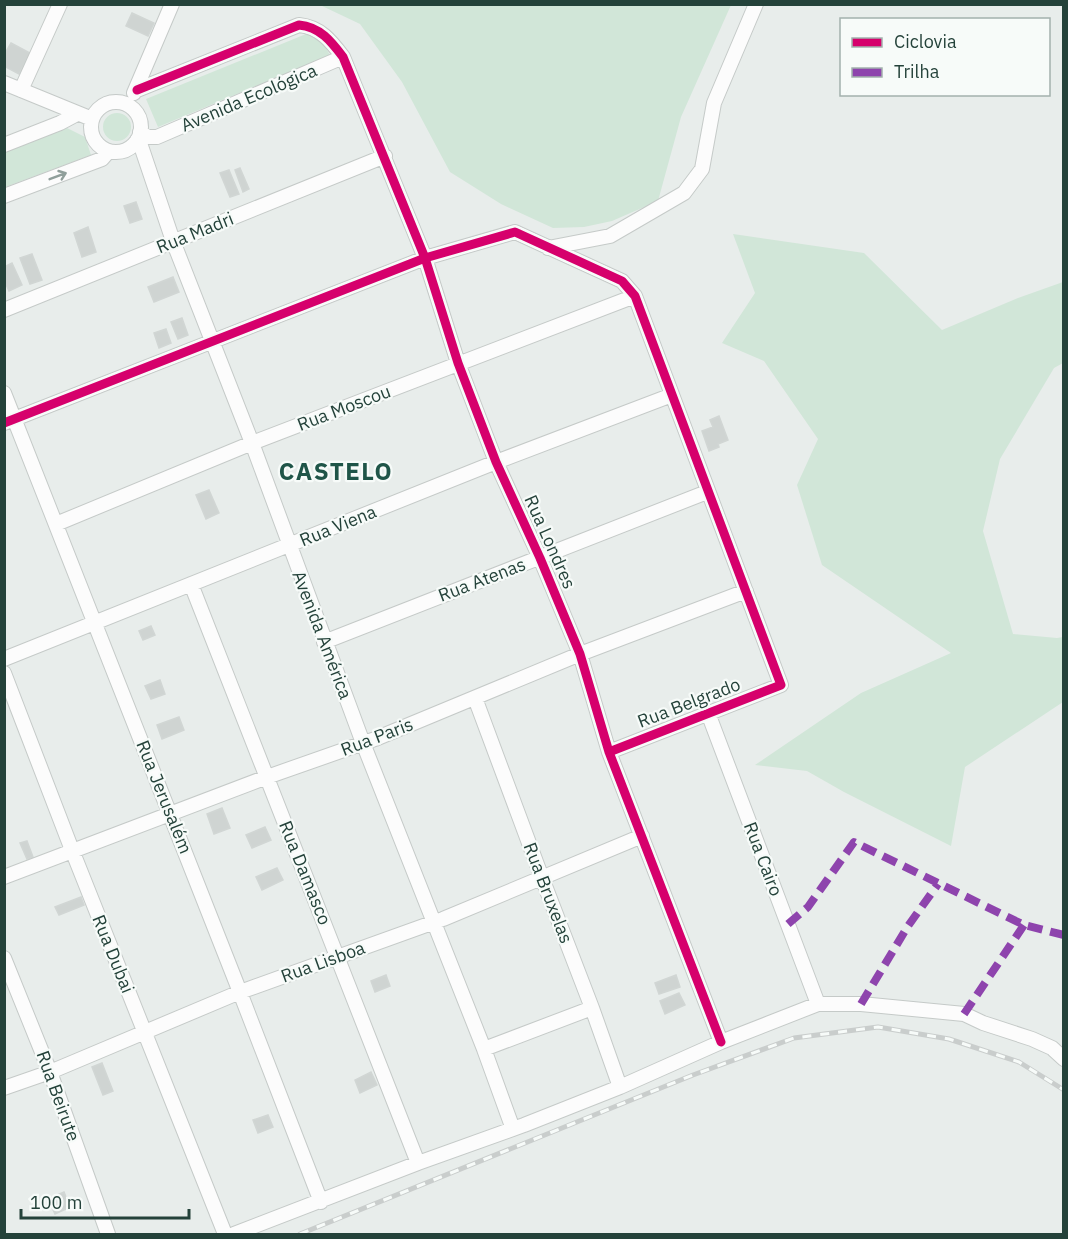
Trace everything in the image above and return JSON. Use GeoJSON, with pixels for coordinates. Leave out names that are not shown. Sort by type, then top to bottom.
{"type":"FeatureCollection","features":[{"type":"Feature","properties":{"kind":"street"},"geometry":{"type":"LineString","coordinates":[[21,90],[60,4]]}},
{"type":"Feature","properties":{"kind":"street"},"geometry":{"type":"LineString","coordinates":[[126,104],[137,90],[172,4]]}},
{"type":"Feature","properties":{"kind":"street"},"geometry":{"type":"LineString","coordinates":[[548,248],[610,236],[684,193],[702,169],[714,103],[756,4]]}},
{"type":"Feature","properties":{"kind":"street","name":"Avenida Ecológica"},"geometry":{"type":"LineString","coordinates":[[137,90],[299,25],[309,26],[324,35],[343,57],[157,137],[138,136]]}},
{"type":"Feature","properties":{"kind":"street","name":"Rua Londres"},"geometry":{"type":"LineString","coordinates":[[343,57],[425,258],[458,363],[496,462],[540,558],[580,654],[609,752],[721,1042]]}},
{"type":"Feature","properties":{"kind":"street"},"geometry":{"type":"LineString","coordinates":[[4,83],[92,119]]}},
{"type":"Feature","properties":{"kind":"street"},"geometry":{"type":"LineString","coordinates":[[110,103],[126,104],[138,116],[138,136],[125,150],[109,151],[96,142],[90,127],[92,119],[102,106],[110,103]]}},
{"type":"Feature","properties":{"kind":"street"},"geometry":{"type":"LineString","coordinates":[[4,145],[77,114]]}},
{"type":"Feature","properties":{"kind":"street","name":"Avenida América"},"geometry":{"type":"LineString","coordinates":[[138,136],[173,241],[252,443],[324,642],[484,1049],[513,1129]]}},
{"type":"Feature","properties":{"kind":"street"},"geometry":{"type":"LineString","coordinates":[[4,196],[102,159],[109,151]]}},
{"type":"Feature","properties":{"kind":"street","name":"Rua Madri"},"geometry":{"type":"LineString","coordinates":[[4,310],[385,156]]}},
{"type":"Feature","properties":{"kind":"street"},"geometry":{"type":"LineString","coordinates":[[9,421],[425,258],[515,232],[622,281],[635,296],[746,591]]}},
{"type":"Feature","properties":{"kind":"street","name":"Rua Moscou"},"geometry":{"type":"LineString","coordinates":[[56,524],[252,443],[635,296]]}},
{"type":"Feature","properties":{"kind":"street","name":"Rua Jerusalém"},"geometry":{"type":"LineString","coordinates":[[4,393],[9,421],[56,524],[321,1202]]}},
{"type":"Feature","properties":{"kind":"street","name":"Rua Viena"},"geometry":{"type":"LineString","coordinates":[[4,659],[496,462],[672,395]]}},
{"type":"Feature","properties":{"kind":"street","name":"Rua Atenas"},"geometry":{"type":"LineString","coordinates":[[324,642],[707,492]]}},
{"type":"Feature","properties":{"kind":"street","name":"Rua Damasco"},"geometry":{"type":"LineString","coordinates":[[191,584],[418,1162]]}},
{"type":"Feature","properties":{"kind":"street","name":"Rua Paris"},"geometry":{"type":"LineString","coordinates":[[4,877],[170,813],[363,743],[580,654],[746,591]]}},
{"type":"Feature","properties":{"kind":"street","name":"Rua Belgrado"},"geometry":{"type":"LineString","coordinates":[[609,752],[781,685],[746,591]]}},
{"type":"Feature","properties":{"kind":"street","name":"Rua Dubai"},"geometry":{"type":"LineString","coordinates":[[4,673],[225,1234]]}},
{"type":"Feature","properties":{"kind":"street","name":"Rua Bruxelas"},"geometry":{"type":"LineString","coordinates":[[475,698],[620,1087]]}},
{"type":"Feature","properties":{"kind":"street","name":"Rua Cairo"},"geometry":{"type":"LineString","coordinates":[[708,713],[818,1004]]}},
{"type":"Feature","properties":{"kind":"street","name":"Rua Lisboa"},"geometry":{"type":"LineString","coordinates":[[4,1088],[50,1072],[240,992],[433,922],[542,879],[642,836]]}},
{"type":"Feature","properties":{"kind":"street","name":"Rua Beirute"},"geometry":{"type":"LineString","coordinates":[[4,958],[50,1072],[108,1234]]}},
{"type":"Feature","properties":{"kind":"street"},"geometry":{"type":"LineString","coordinates":[[234,1234],[321,1202],[418,1162],[513,1129],[620,1087],[721,1042],[818,1004],[861,1004],[964,1014],[1052,1048],[1064,1059]]}},
{"type":"Feature","properties":{"kind":"street"},"geometry":{"type":"LineString","coordinates":[[484,1049],[592,1008]]}},
{"type":"Feature","properties":{"kind":"green space"},"geometry":{"type":"Polygon","coordinates":[[[320,5],[731,5],[681,117],[658,201],[612,221],[584,227],[553,228],[501,204],[450,172],[402,82],[360,24],[320,5]]]}},
{"type":"Feature","properties":{"kind":"green space"},"geometry":{"type":"Polygon","coordinates":[[[311,32],[321,40],[330,55],[158,127],[146,99],[311,32]]]}},
{"type":"Feature","properties":{"kind":"green space"},"geometry":{"type":"Polygon","coordinates":[[[117,113],[127,117],[131,127],[127,137],[117,141],[107,137],[103,127],[107,117],[117,113]]]}},
{"type":"Feature","properties":{"kind":"green space"},"geometry":{"type":"Polygon","coordinates":[[[67,128],[85,137],[91,155],[5,187],[5,150],[67,128]]]}},
{"type":"Feature","properties":{"kind":"green space"},"geometry":{"type":"Polygon","coordinates":[[[733,234],[864,253],[942,330],[1063,282],[1063,363],[1054,368],[1000,459],[983,531],[1013,634],[1063,637],[1063,702],[965,767],[951,846],[807,771],[755,765],[861,693],[951,653],[822,565],[797,485],[818,439],[764,361],[722,343],[755,293],[733,234]]]}},
{"type":"Feature","properties":{"kind":"building"},"geometry":{"type":"Polygon","coordinates":[[[132,13],[154,23],[148,36],[126,26],[132,13]]]}},
{"type":"Feature","properties":{"kind":"building"},"geometry":{"type":"Polygon","coordinates":[[[11,43],[30,53],[19,74],[4,66],[4,55],[11,43]]]}},
{"type":"Feature","properties":{"kind":"building"},"geometry":{"type":"Polygon","coordinates":[[[240,168],[249,189],[243,192],[235,170],[240,168]]]}},
{"type":"Feature","properties":{"kind":"building"},"geometry":{"type":"Polygon","coordinates":[[[229,170],[239,194],[230,197],[220,173],[229,170]]]}},
{"type":"Feature","properties":{"kind":"building"},"geometry":{"type":"Polygon","coordinates":[[[136,202],[142,219],[130,223],[124,206],[136,202]]]}},
{"type":"Feature","properties":{"kind":"building"},"geometry":{"type":"Polygon","coordinates":[[[88,227],[96,252],[82,257],[74,233],[88,227]]]}},
{"type":"Feature","properties":{"kind":"building"},"geometry":{"type":"Polygon","coordinates":[[[32,254],[42,280],[30,284],[20,258],[32,254]]]}},
{"type":"Feature","properties":{"kind":"building"},"geometry":{"type":"Polygon","coordinates":[[[12,263],[22,285],[9,291],[4,280],[4,267],[12,263]]]}},
{"type":"Feature","properties":{"kind":"building"},"geometry":{"type":"Polygon","coordinates":[[[173,277],[179,292],[154,302],[148,287],[173,277]]]}},
{"type":"Feature","properties":{"kind":"building"},"geometry":{"type":"Polygon","coordinates":[[[182,318],[188,335],[178,339],[171,322],[182,318]]]}},
{"type":"Feature","properties":{"kind":"building"},"geometry":{"type":"Polygon","coordinates":[[[166,329],[171,343],[159,348],[154,333],[166,329]]]}},
{"type":"Feature","properties":{"kind":"building"},"geometry":{"type":"Polygon","coordinates":[[[719,416],[728,440],[709,451],[702,431],[713,427],[710,420],[719,416]]]}},
{"type":"Feature","properties":{"kind":"building"},"geometry":{"type":"Polygon","coordinates":[[[209,490],[219,513],[206,519],[196,495],[209,490]]]}},
{"type":"Feature","properties":{"kind":"building"},"geometry":{"type":"Polygon","coordinates":[[[151,626],[155,635],[143,640],[139,631],[151,626]]]}},
{"type":"Feature","properties":{"kind":"building"},"geometry":{"type":"Polygon","coordinates":[[[160,680],[165,694],[151,699],[145,686],[160,680]]]}},
{"type":"Feature","properties":{"kind":"building"},"geometry":{"type":"Polygon","coordinates":[[[179,717],[184,730],[162,739],[157,725],[179,717]]]}},
{"type":"Feature","properties":{"kind":"building"},"geometry":{"type":"Polygon","coordinates":[[[222,808],[230,828],[214,834],[207,814],[222,808]]]}},
{"type":"Feature","properties":{"kind":"building"},"geometry":{"type":"Polygon","coordinates":[[[265,827],[271,840],[252,848],[246,835],[265,827]]]}},
{"type":"Feature","properties":{"kind":"building"},"geometry":{"type":"Polygon","coordinates":[[[27,841],[33,857],[27,859],[20,843],[27,841]]]}},
{"type":"Feature","properties":{"kind":"building"},"geometry":{"type":"Polygon","coordinates":[[[277,868],[283,880],[262,890],[256,877],[277,868]]]}},
{"type":"Feature","properties":{"kind":"building"},"geometry":{"type":"Polygon","coordinates":[[[81,897],[84,905],[59,915],[55,907],[81,897]]]}},
{"type":"Feature","properties":{"kind":"building"},"geometry":{"type":"Polygon","coordinates":[[[386,975],[390,986],[375,992],[371,981],[386,975]]]}},
{"type":"Feature","properties":{"kind":"building"},"geometry":{"type":"Polygon","coordinates":[[[676,975],[680,987],[659,994],[655,983],[676,975]]]}},
{"type":"Feature","properties":{"kind":"building"},"geometry":{"type":"Polygon","coordinates":[[[679,993],[685,1005],[665,1014],[660,1001],[679,993]]]}},
{"type":"Feature","properties":{"kind":"building"},"geometry":{"type":"Polygon","coordinates":[[[102,1063],[113,1091],[103,1095],[92,1067],[102,1063]]]}},
{"type":"Feature","properties":{"kind":"building"},"geometry":{"type":"Polygon","coordinates":[[[371,1072],[377,1085],[360,1093],[355,1080],[371,1072]]]}},
{"type":"Feature","properties":{"kind":"building"},"geometry":{"type":"Polygon","coordinates":[[[268,1115],[273,1127],[258,1133],[253,1120],[268,1115]]]}},
{"type":"Feature","properties":{"kind":"building"},"geometry":{"type":"Polygon","coordinates":[[[64,1192],[70,1207],[55,1214],[48,1199],[64,1192]]]}},
{"type":"Feature","properties":{"kind":"railway"},"geometry":{"type":"LineString","coordinates":[[300,1234],[693,1075],[794,1038],[878,1027],[949,1039],[1019,1062],[1064,1090]]}},
{"type":"Feature","properties":{"kind":"marked path"},"geometry":{"type":"LineString","coordinates":[[788,924],[808,907],[854,842],[1024,925],[1064,935]]}},
{"type":"Feature","properties":{"kind":"marked path"},"geometry":{"type":"LineString","coordinates":[[861,1004],[908,926],[938,884]]}},
{"type":"Feature","properties":{"kind":"marked path"},"geometry":{"type":"LineString","coordinates":[[964,1014],[1024,925]]}},
{"type":"Feature","properties":{"kind":"cycle path"},"geometry":{"type":"LineString","coordinates":[[137,90],[299,25],[319,32],[343,57],[425,258],[458,363],[496,462],[540,558],[580,654],[609,752],[721,1042]]}},
{"type":"Feature","properties":{"kind":"cycle path"},"geometry":{"type":"LineString","coordinates":[[4,423],[425,258],[515,232],[622,281],[635,296],[781,685],[609,752]]}},
{"type":"Feature","properties":{"kind":"district","name":"CASTELO"},"geometry":{"type":"Point","coordinates":[336,472]}}]}
